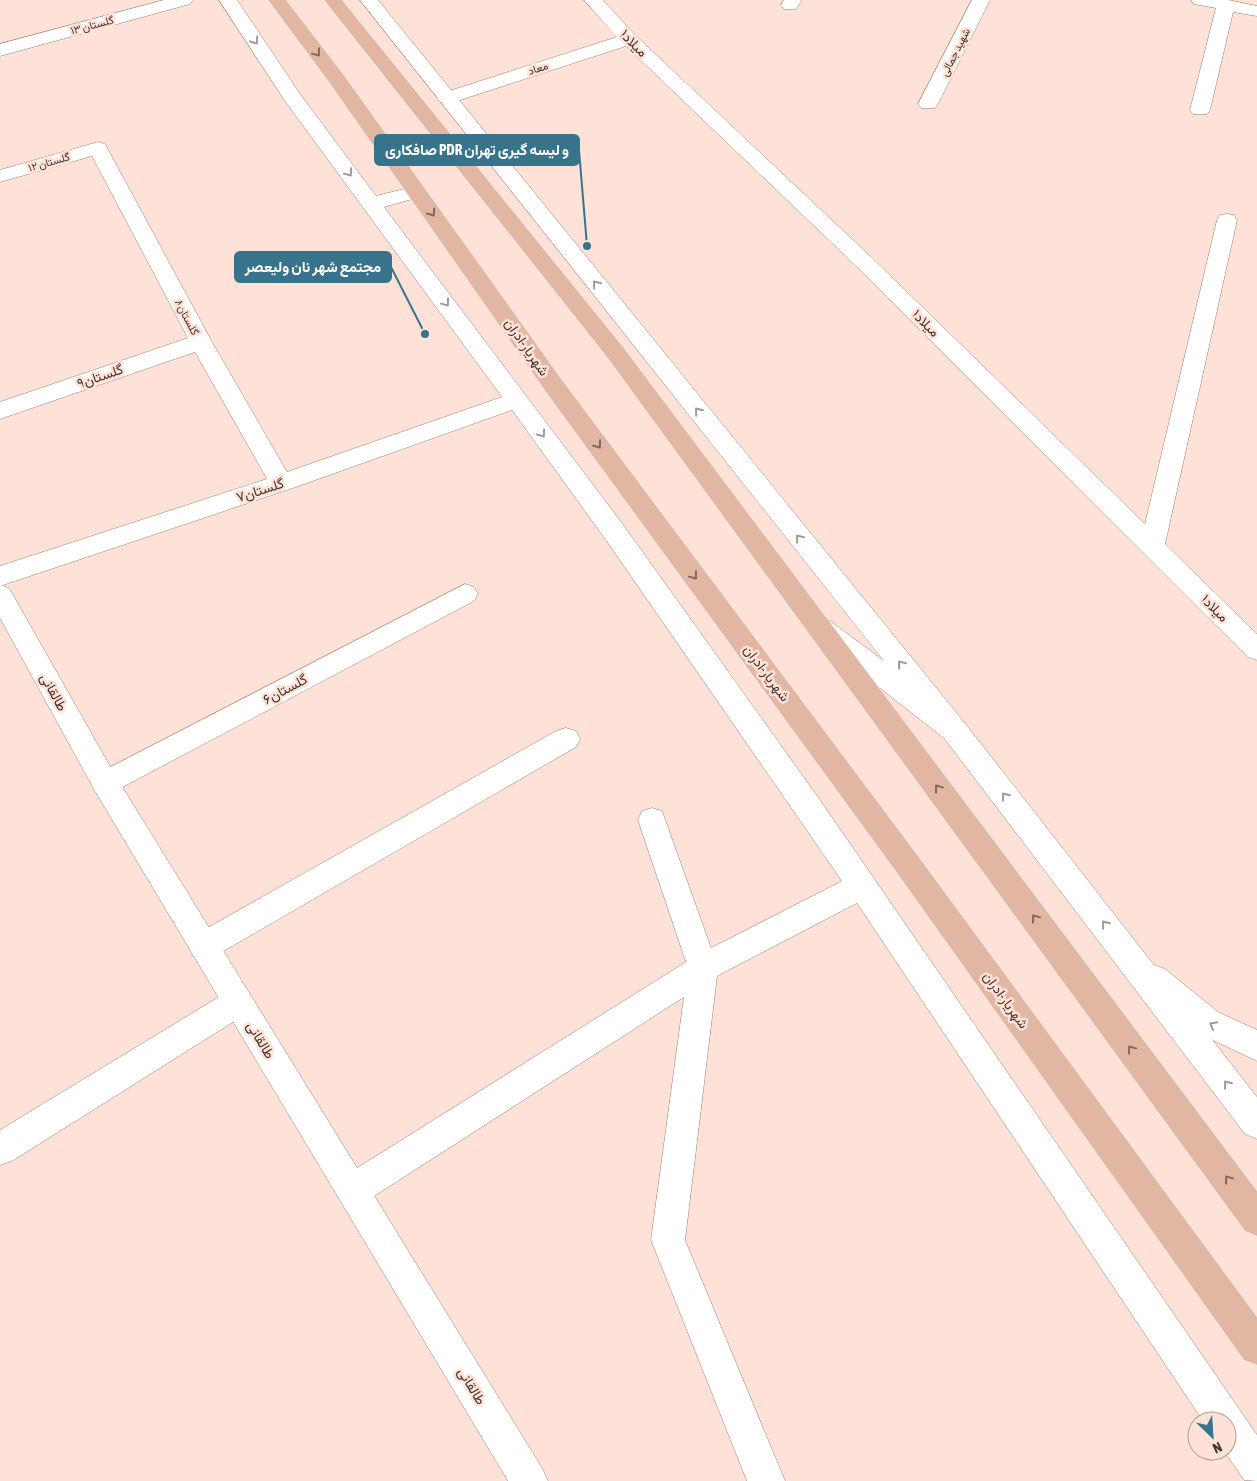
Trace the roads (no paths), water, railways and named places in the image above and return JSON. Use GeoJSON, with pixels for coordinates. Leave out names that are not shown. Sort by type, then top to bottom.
{"type":"FeatureCollection","features":[{"type":"Feature","properties":{"kind":"main road","name":"شهریار-ادران"},"geometry":{"type":"LineString","coordinates":[[277,0],[336,78],[554,386],[906,861],[1257,1347]]}},
{"type":"Feature","properties":{"kind":"main road"},"geometry":{"type":"LineString","coordinates":[[333,0],[615,352],[1257,1219]]}},
{"type":"Feature","properties":{"kind":"street","name":"گلستان ۱۳"},"geometry":{"type":"LineString","coordinates":[[0,50],[184,0]]}},
{"type":"Feature","properties":{"kind":"street"},"geometry":{"type":"LineString","coordinates":[[228,0],[292,97],[654,588],[862,886],[1080,1211],[1218,1411]]}},
{"type":"Feature","properties":{"kind":"street"},"geometry":{"type":"LineString","coordinates":[[369,0],[954,730],[1257,1123]]}},
{"type":"Feature","properties":{"kind":"street","name":"میلاد۱"},"geometry":{"type":"LineString","coordinates":[[593,0],[629,39],[864,262],[1257,650]]}},
{"type":"Feature","properties":{"kind":"street","name":"شهید جمالی"},"geometry":{"type":"LineString","coordinates":[[928,104],[981,0]]}},
{"type":"Feature","properties":{"kind":"street"},"geometry":{"type":"LineString","coordinates":[[1200,0],[1257,11]]}},
{"type":"Feature","properties":{"kind":"street"},"geometry":{"type":"LineString","coordinates":[[1200,110],[1226,5]]}},
{"type":"Feature","properties":{"kind":"street","name":"معاد"},"geometry":{"type":"LineString","coordinates":[[447,98],[629,39]]}},
{"type":"Feature","properties":{"kind":"street","name":"گلستان ۱۲"},"geometry":{"type":"LineString","coordinates":[[0,176],[98,148]]}},
{"type":"Feature","properties":{"kind":"street","name":"گلستان۸"},"geometry":{"type":"LineString","coordinates":[[98,148],[200,342],[282,483]]}},
{"type":"Feature","properties":{"kind":"street"},"geometry":{"type":"LineString","coordinates":[[372,204],[416,192]]}},
{"type":"Feature","properties":{"kind":"street"},"geometry":{"type":"LineString","coordinates":[[1152,546],[1227,220]]}},
{"type":"Feature","properties":{"kind":"street","name":"گلستان۹"},"geometry":{"type":"LineString","coordinates":[[0,411],[200,342]]}},
{"type":"Feature","properties":{"kind":"street","name":"گلستان۷"},"geometry":{"type":"LineString","coordinates":[[0,576],[282,483],[517,400]]}},
{"type":"Feature","properties":{"kind":"street","name":"گلستان۶"},"geometry":{"type":"LineString","coordinates":[[105,783],[466,594]]}},
{"type":"Feature","properties":{"kind":"street","name":"طالقانی"},"geometry":{"type":"LineString","coordinates":[[0,595],[105,783],[529,1481]]}},
{"type":"Feature","properties":{"kind":"street"},"geometry":{"type":"LineString","coordinates":[[817,624],[954,730]]}},
{"type":"Feature","properties":{"kind":"street"},"geometry":{"type":"LineString","coordinates":[[204,946],[566,739]]}},
{"type":"Feature","properties":{"kind":"street"},"geometry":{"type":"LineString","coordinates":[[652,820],[703,968],[668,1240],[766,1481]]}},
{"type":"Feature","properties":{"kind":"street"},"geometry":{"type":"LineString","coordinates":[[352,1190],[703,968],[862,886]]}},
{"type":"Feature","properties":{"kind":"street"},"geometry":{"type":"LineString","coordinates":[[1134,963],[1207,1022],[1257,1046]]}},
{"type":"Feature","properties":{"kind":"street"},"geometry":{"type":"LineString","coordinates":[[0,1149],[238,1002]]}},
{"type":"Feature","properties":{"kind":"street"},"geometry":{"type":"LineString","coordinates":[[1237,1438],[1257,1467]]}},
{"type":"Feature","properties":{"kind":"place","name":"صافکاری PDR و لیسه گیری تهران"},"geometry":{"type":"Point","coordinates":[587,246]}},
{"type":"Feature","properties":{"kind":"place","name":"مجتمع شهر نان ولیعصر"},"geometry":{"type":"Point","coordinates":[425,334]}}]}
